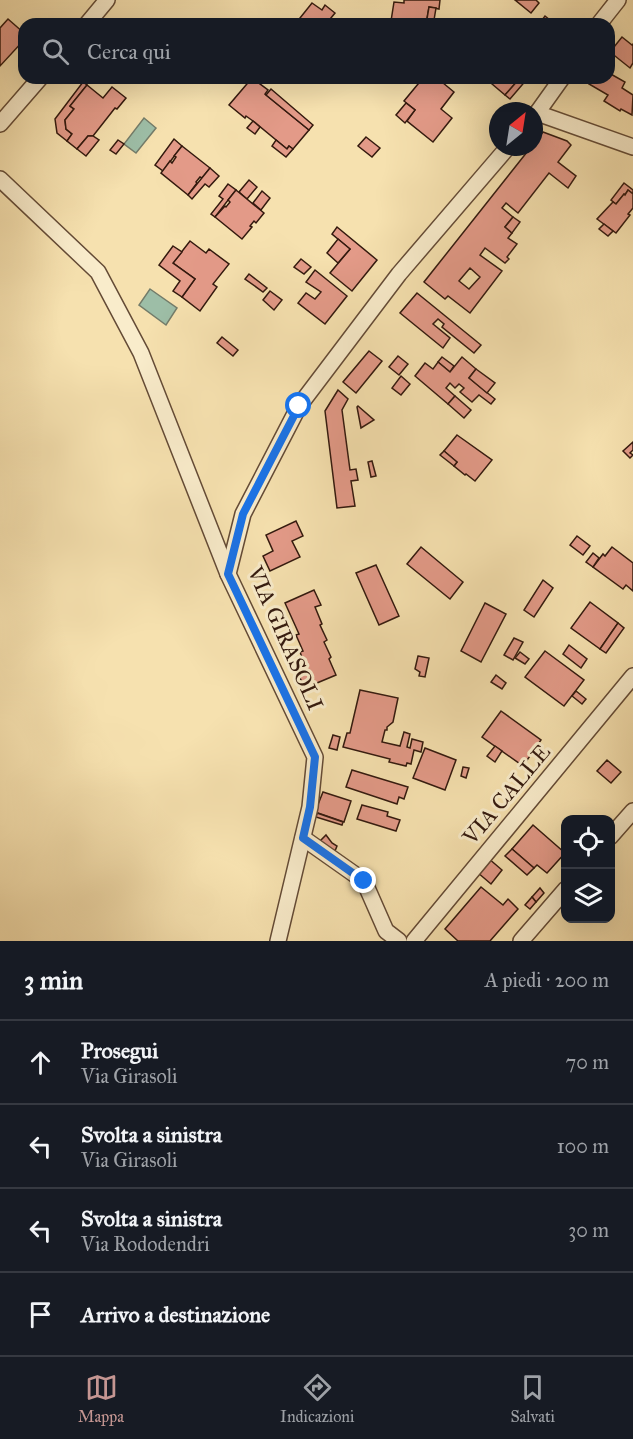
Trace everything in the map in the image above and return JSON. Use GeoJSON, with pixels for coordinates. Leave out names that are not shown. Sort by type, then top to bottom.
{"type":"FeatureCollection","features":[{"type":"Feature","properties":{"kind":"street"},"geometry":{"type":"LineString","coordinates":[[92,18],[107,0]]}},
{"type":"Feature","properties":{"kind":"street"},"geometry":{"type":"LineString","coordinates":[[604,18],[618,0]]}},
{"type":"Feature","properties":{"kind":"street"},"geometry":{"type":"LineString","coordinates":[[0,124],[35,84]]}},
{"type":"Feature","properties":{"kind":"street"},"geometry":{"type":"LineString","coordinates":[[543,105],[558,84]]}},
{"type":"Feature","properties":{"kind":"street"},"geometry":{"type":"LineString","coordinates":[[543,117],[633,147]]}},
{"type":"Feature","properties":{"kind":"street","name":"VIA GIRASOLI"},"geometry":{"type":"LineString","coordinates":[[278,941],[310,807],[315,757],[228,574],[243,514],[299,406],[399,274],[500,156]]}},
{"type":"Feature","properties":{"kind":"street"},"geometry":{"type":"LineString","coordinates":[[0,179],[99,272],[141,353],[228,574]]}},
{"type":"Feature","properties":{"kind":"street","name":"VIA CALLE"},"geometry":{"type":"LineString","coordinates":[[414,941],[633,676]]}},
{"type":"Feature","properties":{"kind":"street"},"geometry":{"type":"LineString","coordinates":[[615,831],[633,811]]}},
{"type":"Feature","properties":{"kind":"street"},"geometry":{"type":"LineString","coordinates":[[303,838],[364,881],[386,932],[399,941]]}},
{"type":"Feature","properties":{"kind":"street"},"geometry":{"type":"LineString","coordinates":[[521,941],[561,895]]}},
{"type":"Feature","properties":{"kind":"shaded area"},"geometry":{"type":"Polygon","coordinates":[[[144,118],[156,128],[136,153],[124,144],[144,118]]]}},
{"type":"Feature","properties":{"kind":"shaded area"},"geometry":{"type":"Polygon","coordinates":[[[150,289],[177,308],[166,325],[139,305],[150,289]]]}},
{"type":"Feature","properties":{"kind":"building"},"geometry":{"type":"Polygon","coordinates":[[[404,0],[440,0],[439,9],[429,7],[427,18],[391,18],[394,2],[404,3],[404,0]]]}},
{"type":"Feature","properties":{"kind":"building"},"geometry":{"type":"Polygon","coordinates":[[[515,0],[536,0],[539,3],[531,13],[515,0]]]}},
{"type":"Feature","properties":{"kind":"building"},"geometry":{"type":"Polygon","coordinates":[[[312,3],[322,10],[325,5],[335,13],[331,18],[300,18],[312,3]]]}},
{"type":"Feature","properties":{"kind":"building"},"geometry":{"type":"Polygon","coordinates":[[[429,7],[436,8],[434,18],[427,18],[429,7]]]}},
{"type":"Feature","properties":{"kind":"building"},"geometry":{"type":"Polygon","coordinates":[[[8,19],[18,28],[18,46],[0,66],[0,28],[8,19]]]}},
{"type":"Feature","properties":{"kind":"building"},"geometry":{"type":"Polygon","coordinates":[[[622,37],[633,44],[633,63],[630,68],[615,56],[615,46],[622,37]]]}},
{"type":"Feature","properties":{"kind":"building"},"geometry":{"type":"Polygon","coordinates":[[[615,76],[625,82],[622,88],[633,95],[632,115],[604,101],[608,95],[589,84],[615,84],[615,76]]]}},
{"type":"Feature","properties":{"kind":"building"},"geometry":{"type":"Polygon","coordinates":[[[81,84],[87,85],[70,106],[74,109],[65,120],[66,129],[72,134],[67,141],[57,133],[55,119],[81,84]]]}},
{"type":"Feature","properties":{"kind":"building"},"geometry":{"type":"Polygon","coordinates":[[[247,84],[260,84],[268,90],[265,94],[309,130],[293,149],[289,146],[287,149],[229,105],[247,84]]]}},
{"type":"Feature","properties":{"kind":"building"},"geometry":{"type":"Polygon","coordinates":[[[418,84],[444,84],[454,92],[441,109],[452,118],[433,142],[407,121],[415,110],[404,101],[418,84]]]}},
{"type":"Feature","properties":{"kind":"building"},"geometry":{"type":"Polygon","coordinates":[[[492,84],[515,84],[505,95],[492,84]]]}},
{"type":"Feature","properties":{"kind":"building"},"geometry":{"type":"Polygon","coordinates":[[[515,84],[523,84],[510,99],[505,95],[515,84]]]}},
{"type":"Feature","properties":{"kind":"building"},"geometry":{"type":"Polygon","coordinates":[[[87,85],[103,98],[112,87],[126,98],[93,136],[88,136],[77,149],[67,141],[72,134],[66,129],[65,120],[74,109],[70,106],[87,85]]]}},
{"type":"Feature","properties":{"kind":"building"},"geometry":{"type":"Polygon","coordinates":[[[271,89],[313,125],[309,130],[266,95],[271,89]]]}},
{"type":"Feature","properties":{"kind":"building"},"geometry":{"type":"Polygon","coordinates":[[[406,103],[415,110],[405,123],[396,115],[406,103]]]}},
{"type":"Feature","properties":{"kind":"building"},"geometry":{"type":"Polygon","coordinates":[[[253,121],[260,127],[255,134],[247,128],[253,121]]]}},
{"type":"Feature","properties":{"kind":"building"},"geometry":{"type":"Polygon","coordinates":[[[543,132],[567,141],[571,145],[558,162],[576,176],[568,188],[549,173],[518,213],[506,203],[502,208],[513,217],[505,227],[512,233],[508,238],[517,244],[505,263],[485,248],[480,255],[502,271],[470,313],[448,296],[445,299],[424,282],[524,156],[543,156],[543,132]],[[470,268],[459,281],[469,289],[480,277],[470,268]]]}},
{"type":"Feature","properties":{"kind":"building"},"geometry":{"type":"Polygon","coordinates":[[[88,136],[99,140],[86,156],[77,149],[88,136]]]}},
{"type":"Feature","properties":{"kind":"building"},"geometry":{"type":"Polygon","coordinates":[[[366,137],[380,148],[372,157],[358,146],[366,137]]]}},
{"type":"Feature","properties":{"kind":"building"},"geometry":{"type":"Polygon","coordinates":[[[174,139],[182,146],[163,171],[155,165],[174,139]]]}},
{"type":"Feature","properties":{"kind":"building"},"geometry":{"type":"Polygon","coordinates":[[[118,140],[124,144],[116,154],[110,150],[118,140]]]}},
{"type":"Feature","properties":{"kind":"building"},"geometry":{"type":"Polygon","coordinates":[[[276,140],[287,149],[289,146],[293,149],[286,157],[272,146],[276,140]]]}},
{"type":"Feature","properties":{"kind":"building"},"geometry":{"type":"Polygon","coordinates":[[[182,146],[210,168],[202,178],[200,177],[188,195],[161,173],[170,161],[172,163],[176,157],[174,156],[182,146]]]}},
{"type":"Feature","properties":{"kind":"building"},"geometry":{"type":"Polygon","coordinates":[[[210,168],[219,176],[209,187],[205,184],[192,199],[188,195],[210,168]]]}},
{"type":"Feature","properties":{"kind":"building"},"geometry":{"type":"Polygon","coordinates":[[[249,180],[257,187],[247,199],[239,192],[249,180]]]}},
{"type":"Feature","properties":{"kind":"building"},"geometry":{"type":"Polygon","coordinates":[[[624,183],[633,190],[633,194],[628,190],[616,204],[611,200],[624,183]]]}},
{"type":"Feature","properties":{"kind":"building"},"geometry":{"type":"Polygon","coordinates":[[[228,184],[236,190],[215,217],[211,214],[223,199],[219,196],[228,184]]]}},
{"type":"Feature","properties":{"kind":"building"},"geometry":{"type":"Polygon","coordinates":[[[236,190],[264,213],[256,223],[254,221],[242,239],[215,217],[230,202],[228,200],[236,190]]]}},
{"type":"Feature","properties":{"kind":"building"},"geometry":{"type":"Polygon","coordinates":[[[628,190],[633,194],[633,208],[616,233],[597,219],[613,202],[616,204],[628,190]]]}},
{"type":"Feature","properties":{"kind":"building"},"geometry":{"type":"Polygon","coordinates":[[[262,191],[270,198],[261,210],[253,203],[262,191]]]}},
{"type":"Feature","properties":{"kind":"building"},"geometry":{"type":"Polygon","coordinates":[[[513,217],[520,222],[512,233],[505,227],[513,217]]]}},
{"type":"Feature","properties":{"kind":"building"},"geometry":{"type":"Polygon","coordinates":[[[604,224],[613,231],[608,236],[599,229],[604,224]]]}},
{"type":"Feature","properties":{"kind":"building"},"geometry":{"type":"Polygon","coordinates":[[[337,227],[377,260],[352,291],[330,273],[350,249],[332,234],[337,227]]]}},
{"type":"Feature","properties":{"kind":"building"},"geometry":{"type":"Polygon","coordinates":[[[338,239],[350,249],[338,263],[327,253],[338,239]]]}},
{"type":"Feature","properties":{"kind":"building"},"geometry":{"type":"Polygon","coordinates":[[[190,241],[206,253],[209,249],[229,264],[213,284],[217,287],[200,311],[182,297],[195,279],[173,263],[190,241]]]}},
{"type":"Feature","properties":{"kind":"building"},"geometry":{"type":"Polygon","coordinates":[[[173,246],[182,252],[173,263],[195,279],[182,297],[173,291],[180,281],[159,265],[173,246]]]}},
{"type":"Feature","properties":{"kind":"building"},"geometry":{"type":"Polygon","coordinates":[[[301,259],[311,267],[304,274],[294,267],[301,259]]]}},
{"type":"Feature","properties":{"kind":"building"},"geometry":{"type":"Polygon","coordinates":[[[315,270],[347,296],[325,324],[298,303],[306,293],[315,299],[321,292],[306,282],[315,270]]]}},
{"type":"Feature","properties":{"kind":"building"},"geometry":{"type":"Polygon","coordinates":[[[249,274],[267,288],[263,292],[245,279],[249,274]]]}},
{"type":"Feature","properties":{"kind":"building"},"geometry":{"type":"Polygon","coordinates":[[[270,291],[282,300],[274,310],[263,300],[270,291]]]}},
{"type":"Feature","properties":{"kind":"building"},"geometry":{"type":"Polygon","coordinates":[[[417,293],[481,345],[474,353],[442,327],[444,324],[438,319],[433,324],[450,338],[443,348],[400,313],[417,293]]]}},
{"type":"Feature","properties":{"kind":"building"},"geometry":{"type":"Polygon","coordinates":[[[222,337],[238,350],[233,356],[217,343],[222,337]]]}},
{"type":"Feature","properties":{"kind":"building"},"geometry":{"type":"Polygon","coordinates":[[[369,351],[382,361],[356,393],[343,382],[369,351]]]}},
{"type":"Feature","properties":{"kind":"building"},"geometry":{"type":"Polygon","coordinates":[[[398,356],[408,364],[399,375],[389,367],[398,356]]]}},
{"type":"Feature","properties":{"kind":"building"},"geometry":{"type":"Polygon","coordinates":[[[442,357],[454,366],[450,372],[438,362],[442,357]]]}},
{"type":"Feature","properties":{"kind":"building"},"geometry":{"type":"Polygon","coordinates":[[[462,357],[476,369],[469,378],[495,399],[491,404],[479,395],[472,402],[460,392],[464,388],[459,384],[455,388],[450,383],[446,388],[455,396],[448,404],[415,376],[425,363],[433,369],[438,362],[450,372],[462,357]]]}},
{"type":"Feature","properties":{"kind":"building"},"geometry":{"type":"Polygon","coordinates":[[[476,369],[495,383],[487,393],[469,378],[476,369]]]}},
{"type":"Feature","properties":{"kind":"building"},"geometry":{"type":"Polygon","coordinates":[[[401,376],[410,384],[401,395],[392,388],[401,376]]]}},
{"type":"Feature","properties":{"kind":"building"},"geometry":{"type":"Polygon","coordinates":[[[338,390],[348,399],[342,410],[350,470],[356,469],[358,480],[351,481],[355,506],[337,508],[325,411],[338,390]]]}},
{"type":"Feature","properties":{"kind":"building"},"geometry":{"type":"Polygon","coordinates":[[[455,396],[471,410],[464,418],[448,404],[455,396]]]}},
{"type":"Feature","properties":{"kind":"building"},"geometry":{"type":"Polygon","coordinates":[[[357,407],[374,420],[361,428],[357,407]]]}},
{"type":"Feature","properties":{"kind":"building"},"geometry":{"type":"Polygon","coordinates":[[[457,435],[492,460],[475,481],[454,466],[457,462],[444,451],[457,435]]]}},
{"type":"Feature","properties":{"kind":"building"},"geometry":{"type":"Polygon","coordinates":[[[633,442],[633,450],[630,453],[633,455],[630,458],[623,451],[633,442]]]}},
{"type":"Feature","properties":{"kind":"building"},"geometry":{"type":"Polygon","coordinates":[[[444,451],[457,462],[454,466],[440,455],[444,451]]]}},
{"type":"Feature","properties":{"kind":"building"},"geometry":{"type":"Polygon","coordinates":[[[372,461],[376,476],[371,477],[368,462],[372,461]]]}},
{"type":"Feature","properties":{"kind":"building"},"geometry":{"type":"Polygon","coordinates":[[[296,521],[303,536],[292,541],[300,557],[270,571],[263,556],[273,551],[266,535],[296,521]]]}},
{"type":"Feature","properties":{"kind":"building"},"geometry":{"type":"Polygon","coordinates":[[[577,536],[590,546],[583,555],[570,545],[577,536]]]}},
{"type":"Feature","properties":{"kind":"building"},"geometry":{"type":"Polygon","coordinates":[[[421,547],[463,582],[450,599],[407,564],[421,547]]]}},
{"type":"Feature","properties":{"kind":"building"},"geometry":{"type":"Polygon","coordinates":[[[612,547],[633,563],[633,591],[626,585],[623,589],[593,567],[612,547]]]}},
{"type":"Feature","properties":{"kind":"building"},"geometry":{"type":"Polygon","coordinates":[[[593,553],[599,558],[593,567],[586,562],[593,553]]]}},
{"type":"Feature","properties":{"kind":"building"},"geometry":{"type":"Polygon","coordinates":[[[376,565],[399,616],[379,625],[356,573],[376,565]]]}},
{"type":"Feature","properties":{"kind":"building"},"geometry":{"type":"Polygon","coordinates":[[[543,580],[553,588],[534,617],[524,610],[543,580]]]}},
{"type":"Feature","properties":{"kind":"building"},"geometry":{"type":"Polygon","coordinates":[[[314,590],[321,605],[315,607],[327,640],[324,642],[336,675],[305,688],[297,672],[306,668],[300,652],[303,651],[296,635],[299,634],[285,603],[314,590]]]}},
{"type":"Feature","properties":{"kind":"building"},"geometry":{"type":"Polygon","coordinates":[[[590,602],[618,623],[600,649],[571,628],[590,602]]]}},
{"type":"Feature","properties":{"kind":"building"},"geometry":{"type":"Polygon","coordinates":[[[485,603],[506,614],[481,662],[461,651],[485,603]]]}},
{"type":"Feature","properties":{"kind":"building"},"geometry":{"type":"Polygon","coordinates":[[[618,623],[624,628],[606,653],[600,649],[618,623]]]}},
{"type":"Feature","properties":{"kind":"building"},"geometry":{"type":"Polygon","coordinates":[[[514,638],[523,642],[513,660],[504,655],[514,638]]]}},
{"type":"Feature","properties":{"kind":"building"},"geometry":{"type":"Polygon","coordinates":[[[569,645],[587,659],[581,668],[563,654],[569,645]]]}},
{"type":"Feature","properties":{"kind":"building"},"geometry":{"type":"Polygon","coordinates":[[[545,651],[584,680],[564,706],[525,677],[545,651]]]}},
{"type":"Feature","properties":{"kind":"building"},"geometry":{"type":"Polygon","coordinates":[[[520,652],[529,659],[525,664],[515,658],[520,652]]]}},
{"type":"Feature","properties":{"kind":"building"},"geometry":{"type":"Polygon","coordinates":[[[418,656],[429,658],[425,677],[419,676],[420,672],[415,669],[418,656]]]}},
{"type":"Feature","properties":{"kind":"building"},"geometry":{"type":"Polygon","coordinates":[[[496,675],[506,683],[502,689],[491,682],[496,675]]]}},
{"type":"Feature","properties":{"kind":"building"},"geometry":{"type":"Polygon","coordinates":[[[360,690],[398,698],[393,722],[385,730],[382,742],[400,746],[404,732],[410,734],[407,747],[410,748],[412,739],[423,742],[421,752],[414,750],[411,764],[407,763],[406,766],[389,762],[390,759],[343,747],[347,733],[350,733],[360,690]]]}},
{"type":"Feature","properties":{"kind":"building"},"geometry":{"type":"Polygon","coordinates":[[[576,691],[586,699],[582,704],[572,696],[576,691]]]}},
{"type":"Feature","properties":{"kind":"building"},"geometry":{"type":"Polygon","coordinates":[[[501,711],[541,740],[523,766],[482,737],[501,711]]]}},
{"type":"Feature","properties":{"kind":"building"},"geometry":{"type":"Polygon","coordinates":[[[333,735],[340,737],[337,750],[329,748],[333,735]]]}},
{"type":"Feature","properties":{"kind":"building"},"geometry":{"type":"Polygon","coordinates":[[[495,746],[502,751],[495,762],[487,756],[495,746]]]}},
{"type":"Feature","properties":{"kind":"building"},"geometry":{"type":"Polygon","coordinates":[[[425,748],[456,760],[445,790],[413,778],[425,748]]]}},
{"type":"Feature","properties":{"kind":"building"},"geometry":{"type":"Polygon","coordinates":[[[607,760],[621,772],[611,783],[597,771],[607,760]]]}},
{"type":"Feature","properties":{"kind":"building"},"geometry":{"type":"Polygon","coordinates":[[[463,767],[469,768],[466,778],[461,776],[463,767]]]}},
{"type":"Feature","properties":{"kind":"building"},"geometry":{"type":"Polygon","coordinates":[[[352,770],[408,787],[404,799],[399,797],[397,804],[346,787],[352,770]]]}},
{"type":"Feature","properties":{"kind":"building"},"geometry":{"type":"Polygon","coordinates":[[[323,792],[351,801],[344,822],[315,812],[323,792]]]}},
{"type":"Feature","properties":{"kind":"building"},"geometry":{"type":"Polygon","coordinates":[[[362,805],[388,812],[387,816],[400,820],[396,831],[357,819],[362,805]]]}},
{"type":"Feature","properties":{"kind":"building"},"geometry":{"type":"Polygon","coordinates":[[[317,813],[343,822],[342,825],[316,817],[317,813]]]}},
{"type":"Feature","properties":{"kind":"building"},"geometry":{"type":"Polygon","coordinates":[[[533,825],[561,850],[561,857],[547,873],[537,865],[534,868],[512,849],[533,825]]]}},
{"type":"Feature","properties":{"kind":"building"},"geometry":{"type":"Polygon","coordinates":[[[326,835],[337,846],[335,851],[319,842],[326,835]]]}},
{"type":"Feature","properties":{"kind":"building"},"geometry":{"type":"Polygon","coordinates":[[[512,849],[534,868],[527,875],[505,856],[512,849]]]}},
{"type":"Feature","properties":{"kind":"building"},"geometry":{"type":"Polygon","coordinates":[[[488,858],[502,870],[491,884],[477,872],[488,858]]]}},
{"type":"Feature","properties":{"kind":"building"},"geometry":{"type":"Polygon","coordinates":[[[481,887],[503,905],[508,899],[518,909],[490,941],[458,941],[445,929],[481,887]]]}},
{"type":"Feature","properties":{"kind":"building"},"geometry":{"type":"Polygon","coordinates":[[[540,888],[544,893],[536,902],[532,897],[540,888]]]}},
{"type":"Feature","properties":{"kind":"building"},"geometry":{"type":"Polygon","coordinates":[[[532,897],[536,902],[530,909],[525,905],[532,897]]]}},
{"type":"Feature","properties":{"kind":"route"},"geometry":{"type":"LineString","coordinates":[[299,406],[243,514],[228,574],[315,757],[310,807],[303,838],[364,881]]}}]}
